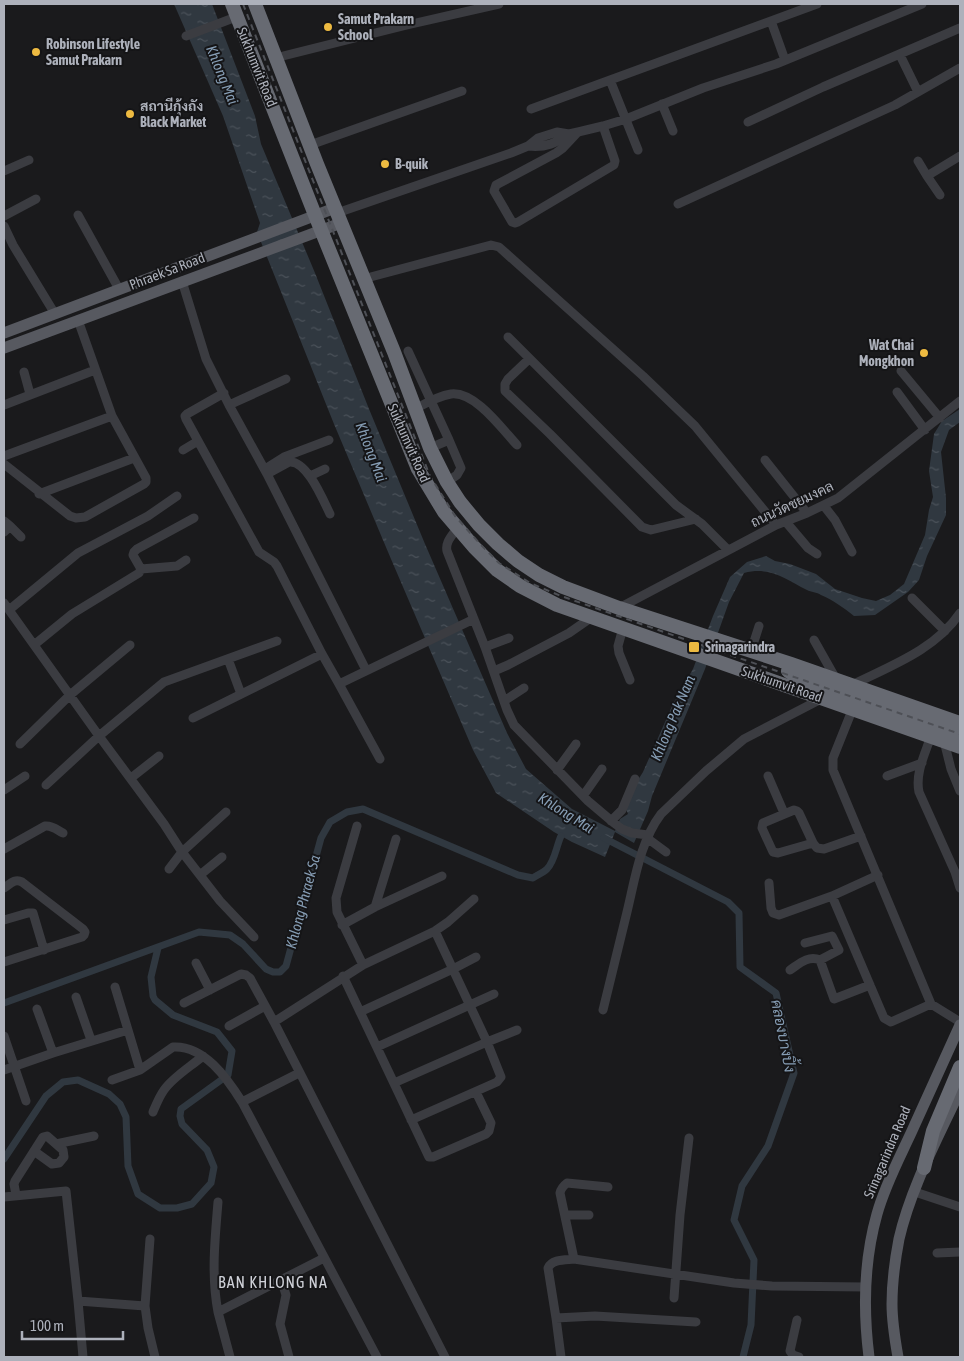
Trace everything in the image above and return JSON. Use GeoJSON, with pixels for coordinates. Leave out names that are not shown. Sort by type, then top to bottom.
{"type":"FeatureCollection","features":[{"type":"Feature","properties":{"kind":"highway","name":"Sukhumvit Road"},"geometry":{"type":"LineString","coordinates":[[255,4],[430,448],[447,482],[460,502],[479,525],[518,561],[539,575],[563,587],[619,608],[764,656],[830,689],[853,708],[960,746]]}},
{"type":"Feature","properties":{"kind":"highway","name":"Sukhumvit Road"},"geometry":{"type":"LineString","coordinates":[[231,14],[291,152],[418,469],[430,491],[474,548],[497,570],[520,586],[557,605],[732,666],[830,689],[852,685],[960,723]]}},
{"type":"Feature","properties":{"kind":"highway"},"geometry":{"type":"LineString","coordinates":[[291,152],[310,145]]}},
{"type":"Feature","properties":{"kind":"highway"},"geometry":{"type":"LineString","coordinates":[[830,689],[960,733]]}},
{"type":"Feature","properties":{"kind":"highway"},"geometry":{"type":"LineString","coordinates":[[924,1168],[936,1124],[960,1067]]}},
{"type":"Feature","properties":{"kind":"main road","name":"Phraek Sa Road"},"geometry":{"type":"LineString","coordinates":[[4,333],[315,215],[337,214]]}},
{"type":"Feature","properties":{"kind":"main road","name":"Phraek Sa Road"},"geometry":{"type":"LineString","coordinates":[[4,348],[321,230],[337,214]]}},
{"type":"Feature","properties":{"kind":"main road","name":"Srinagarindra Road"},"geometry":{"type":"LineString","coordinates":[[869,1357],[866,1336],[866,1287],[871,1244],[877,1215],[887,1186],[960,1024]]}},
{"type":"Feature","properties":{"kind":"main road"},"geometry":{"type":"LineString","coordinates":[[898,1357],[892,1318],[894,1277],[899,1239],[924,1168],[960,1090]]}},
{"type":"Feature","properties":{"kind":"street"},"geometry":{"type":"LineString","coordinates":[[275,58],[407,24],[499,4]]}},
{"type":"Feature","properties":{"kind":"street"},"geometry":{"type":"LineString","coordinates":[[531,108],[817,4]]}},
{"type":"Feature","properties":{"kind":"street"},"geometry":{"type":"LineString","coordinates":[[337,214],[528,146],[540,147],[558,142],[574,133],[626,119],[703,88],[786,60],[906,7],[922,4]]}},
{"type":"Feature","properties":{"kind":"street"},"geometry":{"type":"LineString","coordinates":[[186,36],[231,14]]}},
{"type":"Feature","properties":{"kind":"street"},"geometry":{"type":"LineString","coordinates":[[772,21],[786,60]]}},
{"type":"Feature","properties":{"kind":"street"},"geometry":{"type":"LineString","coordinates":[[748,122],[823,87],[960,28]]}},
{"type":"Feature","properties":{"kind":"street"},"geometry":{"type":"LineString","coordinates":[[900,54],[918,92]]}},
{"type":"Feature","properties":{"kind":"street"},"geometry":{"type":"LineString","coordinates":[[678,204],[895,105],[960,68]]}},
{"type":"Feature","properties":{"kind":"street"},"geometry":{"type":"LineString","coordinates":[[610,80],[638,150]]}},
{"type":"Feature","properties":{"kind":"street"},"geometry":{"type":"LineString","coordinates":[[310,145],[462,91]]}},
{"type":"Feature","properties":{"kind":"street"},"geometry":{"type":"LineString","coordinates":[[662,104],[673,131]]}},
{"type":"Feature","properties":{"kind":"street"},"geometry":{"type":"LineString","coordinates":[[574,133],[563,148],[556,153],[496,185],[494,192],[512,222],[518,222],[614,165],[615,161],[603,126]]}},
{"type":"Feature","properties":{"kind":"street"},"geometry":{"type":"LineString","coordinates":[[927,176],[960,156]]}},
{"type":"Feature","properties":{"kind":"street"},"geometry":{"type":"LineString","coordinates":[[4,171],[29,160]]}},
{"type":"Feature","properties":{"kind":"street"},"geometry":{"type":"LineString","coordinates":[[918,161],[940,195]]}},
{"type":"Feature","properties":{"kind":"street"},"geometry":{"type":"LineString","coordinates":[[4,216],[36,199]]}},
{"type":"Feature","properties":{"kind":"street"},"geometry":{"type":"LineString","coordinates":[[78,215],[119,289]]}},
{"type":"Feature","properties":{"kind":"street"},"geometry":{"type":"LineString","coordinates":[[4,226],[7,240],[55,314]]}},
{"type":"Feature","properties":{"kind":"street"},"geometry":{"type":"LineString","coordinates":[[363,279],[491,245],[498,247],[643,376],[695,426],[776,525]]}},
{"type":"Feature","properties":{"kind":"street"},"geometry":{"type":"LineString","coordinates":[[182,281],[206,359],[266,472],[366,670]]}},
{"type":"Feature","properties":{"kind":"street"},"geometry":{"type":"LineString","coordinates":[[4,464],[39,494],[70,516],[76,518],[85,517],[146,482],[146,478],[112,416],[78,320]]}},
{"type":"Feature","properties":{"kind":"street"},"geometry":{"type":"LineString","coordinates":[[508,337],[676,505],[702,524],[728,550]]}},
{"type":"Feature","properties":{"kind":"street"},"geometry":{"type":"LineString","coordinates":[[408,350],[461,468],[447,482]]}},
{"type":"Feature","properties":{"kind":"street"},"geometry":{"type":"LineString","coordinates":[[528,359],[508,379],[505,384],[505,391],[642,527],[651,530],[696,519]]}},
{"type":"Feature","properties":{"kind":"street"},"geometry":{"type":"LineString","coordinates":[[4,404],[95,370]]}},
{"type":"Feature","properties":{"kind":"street"},"geometry":{"type":"LineString","coordinates":[[901,371],[940,418]]}},
{"type":"Feature","properties":{"kind":"street"},"geometry":{"type":"LineString","coordinates":[[24,372],[30,394]]}},
{"type":"Feature","properties":{"kind":"street"},"geometry":{"type":"LineString","coordinates":[[230,405],[286,379]]}},
{"type":"Feature","properties":{"kind":"street"},"geometry":{"type":"LineString","coordinates":[[897,392],[925,430]]}},
{"type":"Feature","properties":{"kind":"street"},"geometry":{"type":"LineString","coordinates":[[224,393],[187,414],[185,416],[186,420],[259,552],[277,566],[322,654],[380,759]]}},
{"type":"Feature","properties":{"kind":"street"},"geometry":{"type":"LineString","coordinates":[[415,409],[430,401],[451,394],[458,394],[471,399],[484,409],[517,445]]}},
{"type":"Feature","properties":{"kind":"street","name":"ถนนวัดชยมงคล"},"geometry":{"type":"LineString","coordinates":[[619,608],[776,525],[824,506],[838,498],[960,401]]}},
{"type":"Feature","properties":{"kind":"street"},"geometry":{"type":"LineString","coordinates":[[4,456],[112,416]]}},
{"type":"Feature","properties":{"kind":"street"},"geometry":{"type":"LineString","coordinates":[[266,472],[284,457],[329,440]]}},
{"type":"Feature","properties":{"kind":"street"},"geometry":{"type":"LineString","coordinates":[[430,448],[449,440]]}},
{"type":"Feature","properties":{"kind":"street"},"geometry":{"type":"LineString","coordinates":[[184,450],[198,442]]}},
{"type":"Feature","properties":{"kind":"street"},"geometry":{"type":"LineString","coordinates":[[39,494],[134,458]]}},
{"type":"Feature","properties":{"kind":"street"},"geometry":{"type":"LineString","coordinates":[[765,460],[807,513]]}},
{"type":"Feature","properties":{"kind":"street"},"geometry":{"type":"LineString","coordinates":[[266,472],[293,462],[302,467],[310,476],[330,514]]}},
{"type":"Feature","properties":{"kind":"street"},"geometry":{"type":"LineString","coordinates":[[310,476],[326,469]]}},
{"type":"Feature","properties":{"kind":"street"},"geometry":{"type":"LineString","coordinates":[[177,496],[148,516],[78,553],[7,606],[164,824],[182,852],[220,901],[254,937]]}},
{"type":"Feature","properties":{"kind":"street"},"geometry":{"type":"LineString","coordinates":[[824,506],[835,520],[852,552]]}},
{"type":"Feature","properties":{"kind":"street"},"geometry":{"type":"LineString","coordinates":[[141,569],[133,555],[134,552],[194,518]]}},
{"type":"Feature","properties":{"kind":"street"},"geometry":{"type":"LineString","coordinates":[[786,522],[808,548],[817,554]]}},
{"type":"Feature","properties":{"kind":"street"},"geometry":{"type":"LineString","coordinates":[[6,526],[21,538]]}},
{"type":"Feature","properties":{"kind":"street"},"geometry":{"type":"LineString","coordinates":[[457,528],[446,547],[470,621],[485,647],[514,725],[582,796],[612,822],[622,829],[646,838],[666,852]]}},
{"type":"Feature","properties":{"kind":"street"},"geometry":{"type":"LineString","coordinates":[[141,569],[177,566],[186,560]]}},
{"type":"Feature","properties":{"kind":"street"},"geometry":{"type":"LineString","coordinates":[[34,645],[72,614],[140,573],[141,569]]}},
{"type":"Feature","properties":{"kind":"street"},"geometry":{"type":"LineString","coordinates":[[912,598],[945,630]]}},
{"type":"Feature","properties":{"kind":"street"},"geometry":{"type":"LineString","coordinates":[[852,685],[929,644],[960,613]]}},
{"type":"Feature","properties":{"kind":"street"},"geometry":{"type":"LineString","coordinates":[[494,671],[569,633],[592,617]]}},
{"type":"Feature","properties":{"kind":"street"},"geometry":{"type":"LineString","coordinates":[[339,684],[470,621]]}},
{"type":"Feature","properties":{"kind":"street"},"geometry":{"type":"LineString","coordinates":[[745,649],[759,626]]}},
{"type":"Feature","properties":{"kind":"street"},"geometry":{"type":"LineString","coordinates":[[623,628],[618,646],[630,680]]}},
{"type":"Feature","properties":{"kind":"street"},"geometry":{"type":"LineString","coordinates":[[485,647],[509,638]]}},
{"type":"Feature","properties":{"kind":"street"},"geometry":{"type":"LineString","coordinates":[[603,1010],[646,838],[661,814],[706,770],[744,739],[830,689],[814,640]]}},
{"type":"Feature","properties":{"kind":"street"},"geometry":{"type":"LineString","coordinates":[[46,785],[99,736],[164,682],[277,641]]}},
{"type":"Feature","properties":{"kind":"street"},"geometry":{"type":"LineString","coordinates":[[20,744],[70,695],[130,645]]}},
{"type":"Feature","properties":{"kind":"street"},"geometry":{"type":"LineString","coordinates":[[193,718],[322,654]]}},
{"type":"Feature","properties":{"kind":"street"},"geometry":{"type":"LineString","coordinates":[[228,659],[241,694]]}},
{"type":"Feature","properties":{"kind":"street"},"geometry":{"type":"LineString","coordinates":[[504,701],[524,688]]}},
{"type":"Feature","properties":{"kind":"street"},"geometry":{"type":"LineString","coordinates":[[853,708],[833,758],[833,770],[931,1004],[960,1024]]}},
{"type":"Feature","properties":{"kind":"street"},"geometry":{"type":"LineString","coordinates":[[937,738],[922,763],[917,782],[919,792],[956,865],[960,888]]}},
{"type":"Feature","properties":{"kind":"street"},"geometry":{"type":"LineString","coordinates":[[937,738],[960,791]]}},
{"type":"Feature","properties":{"kind":"street"},"geometry":{"type":"LineString","coordinates":[[557,770],[576,744]]}},
{"type":"Feature","properties":{"kind":"street"},"geometry":{"type":"LineString","coordinates":[[131,778],[159,756]]}},
{"type":"Feature","properties":{"kind":"street"},"geometry":{"type":"LineString","coordinates":[[887,776],[922,763]]}},
{"type":"Feature","properties":{"kind":"street"},"geometry":{"type":"LineString","coordinates":[[582,796],[602,770]]}},
{"type":"Feature","properties":{"kind":"street"},"geometry":{"type":"LineString","coordinates":[[4,790],[25,776]]}},
{"type":"Feature","properties":{"kind":"street"},"geometry":{"type":"LineString","coordinates":[[768,776],[784,813]]}},
{"type":"Feature","properties":{"kind":"street"},"geometry":{"type":"LineString","coordinates":[[612,822],[622,810],[635,779]]}},
{"type":"Feature","properties":{"kind":"street"},"geometry":{"type":"LineString","coordinates":[[813,843],[778,853],[774,852],[762,825],[784,813],[794,810],[797,811],[817,848],[824,848],[861,836]]}},
{"type":"Feature","properties":{"kind":"street"},"geometry":{"type":"LineString","coordinates":[[169,868],[182,852],[226,812]]}},
{"type":"Feature","properties":{"kind":"street"},"geometry":{"type":"LineString","coordinates":[[4,849],[48,825],[63,833]]}},
{"type":"Feature","properties":{"kind":"street"},"geometry":{"type":"LineString","coordinates":[[358,826],[336,898],[337,912],[342,925],[363,965]]}},
{"type":"Feature","properties":{"kind":"street"},"geometry":{"type":"LineString","coordinates":[[375,907],[396,839]]}},
{"type":"Feature","properties":{"kind":"street"},"geometry":{"type":"LineString","coordinates":[[200,875],[222,857]]}},
{"type":"Feature","properties":{"kind":"street"},"geometry":{"type":"LineString","coordinates":[[769,883],[773,913],[785,914],[832,896],[878,875]]}},
{"type":"Feature","properties":{"kind":"street"},"geometry":{"type":"LineString","coordinates":[[342,925],[375,907],[442,876]]}},
{"type":"Feature","properties":{"kind":"street"},"geometry":{"type":"LineString","coordinates":[[4,888],[19,880],[85,932],[82,937],[4,962]]}},
{"type":"Feature","properties":{"kind":"street"},"geometry":{"type":"LineString","coordinates":[[832,896],[884,1018],[889,1022],[931,1004]]}},
{"type":"Feature","properties":{"kind":"street"},"geometry":{"type":"LineString","coordinates":[[274,1022],[343,976],[435,931],[474,899]]}},
{"type":"Feature","properties":{"kind":"street"},"geometry":{"type":"LineString","coordinates":[[4,920],[33,913],[44,950]]}},
{"type":"Feature","properties":{"kind":"street"},"geometry":{"type":"LineString","coordinates":[[411,1120],[497,1082],[501,1077],[487,1042],[435,931]]}},
{"type":"Feature","properties":{"kind":"street"},"geometry":{"type":"LineString","coordinates":[[805,943],[832,936],[839,950],[820,960]]}},
{"type":"Feature","properties":{"kind":"street"},"geometry":{"type":"LineString","coordinates":[[360,1012],[476,957]]}},
{"type":"Feature","properties":{"kind":"street"},"geometry":{"type":"LineString","coordinates":[[790,970],[808,958],[814,957],[820,960],[834,999],[870,985]]}},
{"type":"Feature","properties":{"kind":"street"},"geometry":{"type":"LineString","coordinates":[[196,962],[210,990]]}},
{"type":"Feature","properties":{"kind":"street"},"geometry":{"type":"LineString","coordinates":[[184,1003],[241,974],[250,978],[445,1357]]}},
{"type":"Feature","properties":{"kind":"street"},"geometry":{"type":"LineString","coordinates":[[343,976],[428,1155],[433,1158],[486,1134],[491,1123],[476,1092]]}},
{"type":"Feature","properties":{"kind":"street"},"geometry":{"type":"LineString","coordinates":[[115,987],[140,1070]]}},
{"type":"Feature","properties":{"kind":"street"},"geometry":{"type":"LineString","coordinates":[[377,1047],[494,994]]}},
{"type":"Feature","properties":{"kind":"street"},"geometry":{"type":"LineString","coordinates":[[76,997],[91,1040]]}},
{"type":"Feature","properties":{"kind":"street"},"geometry":{"type":"LineString","coordinates":[[229,1026],[265,1006]]}},
{"type":"Feature","properties":{"kind":"street"},"geometry":{"type":"LineString","coordinates":[[37,1009],[53,1052]]}},
{"type":"Feature","properties":{"kind":"street"},"geometry":{"type":"LineString","coordinates":[[4,1070],[53,1052],[128,1030]]}},
{"type":"Feature","properties":{"kind":"street"},"geometry":{"type":"LineString","coordinates":[[394,1083],[517,1030]]}},
{"type":"Feature","properties":{"kind":"street"},"geometry":{"type":"LineString","coordinates":[[4,1036],[26,1101]]}},
{"type":"Feature","properties":{"kind":"street"},"geometry":{"type":"LineString","coordinates":[[112,1080],[140,1070],[173,1048],[179,1047],[203,1056],[220,1072],[232,1085],[242,1102],[377,1357]]}},
{"type":"Feature","properties":{"kind":"street"},"geometry":{"type":"LineString","coordinates":[[153,1112],[165,1089],[203,1056]]}},
{"type":"Feature","properties":{"kind":"street"},"geometry":{"type":"LineString","coordinates":[[242,1102],[299,1073]]}},
{"type":"Feature","properties":{"kind":"street"},"geometry":{"type":"LineString","coordinates":[[16,1194],[15,1181],[42,1138],[45,1136],[65,1153],[59,1163],[52,1164],[34,1151]]}},
{"type":"Feature","properties":{"kind":"street"},"geometry":{"type":"LineString","coordinates":[[56,1144],[94,1136]]}},
{"type":"Feature","properties":{"kind":"street"},"geometry":{"type":"LineString","coordinates":[[674,1298],[680,1215],[689,1138]]}},
{"type":"Feature","properties":{"kind":"street"},"geometry":{"type":"LineString","coordinates":[[574,1259],[560,1194],[563,1186],[567,1183],[608,1187]]}},
{"type":"Feature","properties":{"kind":"street"},"geometry":{"type":"LineString","coordinates":[[4,1196],[66,1191],[83,1357]]}},
{"type":"Feature","properties":{"kind":"street"},"geometry":{"type":"LineString","coordinates":[[915,1192],[960,1207]]}},
{"type":"Feature","properties":{"kind":"street"},"geometry":{"type":"LineString","coordinates":[[218,1202],[214,1294],[230,1357]]}},
{"type":"Feature","properties":{"kind":"street"},"geometry":{"type":"LineString","coordinates":[[565,1215],[589,1215]]}},
{"type":"Feature","properties":{"kind":"street"},"geometry":{"type":"LineString","coordinates":[[150,1239],[145,1306],[155,1357]]}},
{"type":"Feature","properties":{"kind":"street"},"geometry":{"type":"LineString","coordinates":[[937,1253],[960,1252]]}},
{"type":"Feature","properties":{"kind":"street"},"geometry":{"type":"LineString","coordinates":[[218,1312],[324,1258]]}},
{"type":"Feature","properties":{"kind":"street"},"geometry":{"type":"LineString","coordinates":[[561,1357],[548,1268],[548,1265],[555,1261],[574,1259],[734,1284],[866,1287]]}},
{"type":"Feature","properties":{"kind":"street"},"geometry":{"type":"LineString","coordinates":[[281,1279],[286,1295],[280,1324],[289,1357]]}},
{"type":"Feature","properties":{"kind":"street"},"geometry":{"type":"LineString","coordinates":[[78,1301],[145,1306]]}},
{"type":"Feature","properties":{"kind":"street"},"geometry":{"type":"LineString","coordinates":[[556,1318],[594,1316],[696,1322]]}},
{"type":"Feature","properties":{"kind":"street"},"geometry":{"type":"LineString","coordinates":[[797,1320],[790,1352],[792,1355],[799,1357]]}},
{"type":"Feature","properties":{"kind":"water"},"geometry":{"type":"Polygon","coordinates":[[[174,4],[212,4],[255,116],[261,144],[425,544],[507,733],[526,769],[572,809],[615,831],[620,819],[628,814],[625,807],[633,788],[643,772],[673,704],[693,669],[730,577],[747,562],[766,556],[775,561],[790,564],[816,574],[835,589],[876,601],[890,595],[904,584],[925,535],[933,497],[929,471],[934,434],[942,421],[960,409],[960,422],[949,430],[941,452],[946,515],[927,556],[919,580],[908,592],[875,615],[854,616],[830,599],[770,572],[753,571],[744,573],[729,602],[705,669],[634,843],[615,832],[605,857],[554,832],[496,793],[473,750],[334,424],[257,232],[260,223],[223,116],[174,4]]]}},
{"type":"Feature","properties":{"kind":"waterway","name":"Khlong Phraek Sa"},"geometry":{"type":"LineString","coordinates":[[4,1003],[199,932],[230,935],[243,944],[266,969],[280,972],[286,966],[321,838],[330,822],[347,812],[363,809],[518,875],[533,878],[550,866],[561,836]]}},
{"type":"Feature","properties":{"kind":"waterway","name":"คลองบางปิ้ง"},"geometry":{"type":"LineString","coordinates":[[604,838],[728,902],[739,913],[740,967],[776,993],[794,1073],[768,1146],[742,1186],[734,1220],[754,1260],[751,1325],[743,1357]]}},
{"type":"Feature","properties":{"kind":"waterway"},"geometry":{"type":"LineString","coordinates":[[4,1159],[46,1096],[63,1082],[78,1080],[109,1094],[120,1104],[126,1117],[128,1166],[138,1194],[160,1208],[177,1208],[192,1204],[211,1183],[214,1167],[207,1150],[182,1124],[181,1109],[228,1075],[232,1051],[217,1032],[173,1015],[155,1000],[151,977],[158,948]]}},
{"type":"Feature","properties":{"kind":"railway"},"geometry":{"type":"LineString","coordinates":[[243,4],[430,476],[455,516],[481,545],[499,563],[530,583],[561,596],[960,734]]}},
{"type":"Feature","properties":{"kind":"place","name":"Samut Prakarn School"},"geometry":{"type":"Point","coordinates":[328,27]}},
{"type":"Feature","properties":{"kind":"place","name":"Robinson Lifestyle Samut Prakarn"},"geometry":{"type":"Point","coordinates":[36,52]}},
{"type":"Feature","properties":{"kind":"place","name":"สถานีกุ้งถัง Black Market"},"geometry":{"type":"Point","coordinates":[130,114]}},
{"type":"Feature","properties":{"kind":"place","name":"B-quik"},"geometry":{"type":"Point","coordinates":[385,164]}},
{"type":"Feature","properties":{"kind":"place","name":"Wat Chai Mongkhon"},"geometry":{"type":"Point","coordinates":[924,353]}},
{"type":"Feature","properties":{"kind":"place","name":"Srinagarindra"},"geometry":{"type":"Point","coordinates":[694,647]}},
{"type":"Feature","properties":{"kind":"district","name":"BAN KHLONG NA"},"geometry":{"type":"Point","coordinates":[273,1282]}},
{"type":"Feature","properties":{"kind":"water label","name":"Khlong Mai"},"geometry":{"type":"Point","coordinates":[222,75]}},
{"type":"Feature","properties":{"kind":"water label","name":"Khlong Mai"},"geometry":{"type":"Point","coordinates":[371,452]}},
{"type":"Feature","properties":{"kind":"water label","name":"Khlong Pak Nam"},"geometry":{"type":"Point","coordinates":[673,718]}},
{"type":"Feature","properties":{"kind":"water label","name":"Khlong Mai"},"geometry":{"type":"Point","coordinates":[566,813]}}]}
